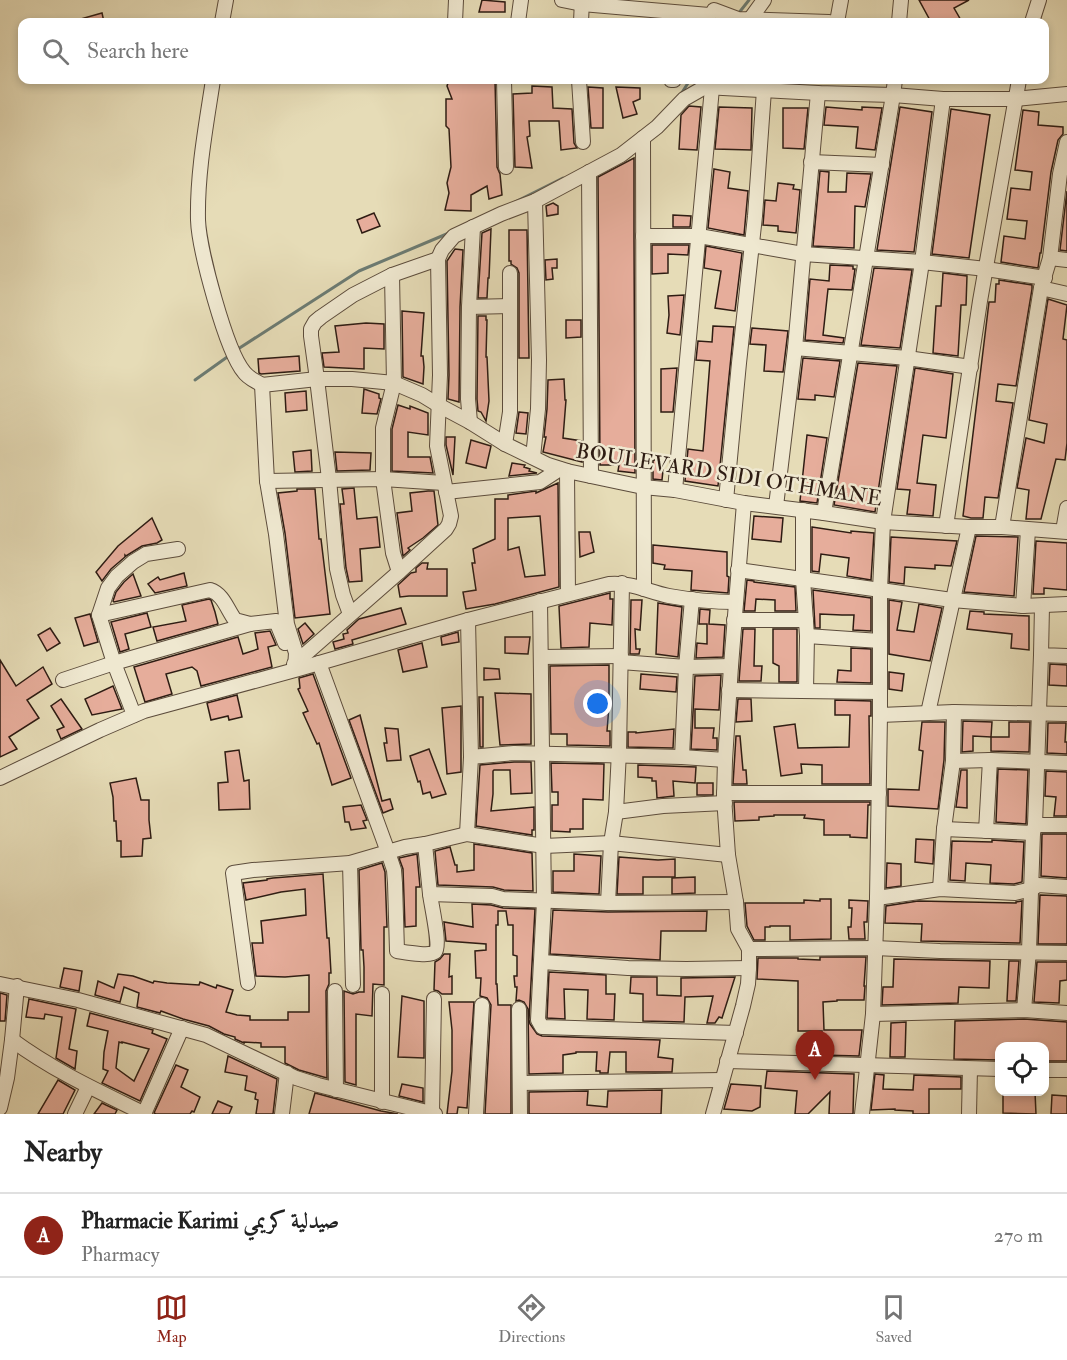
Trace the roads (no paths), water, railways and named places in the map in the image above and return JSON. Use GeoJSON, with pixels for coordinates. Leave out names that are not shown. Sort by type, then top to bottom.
{"type":"FeatureCollection","features":[{"type":"Feature","properties":{"kind":"street"},"geometry":{"type":"LineString","coordinates":[[223,18],[226,0]]}},
{"type":"Feature","properties":{"kind":"street"},"geometry":{"type":"LineString","coordinates":[[455,18],[456,0]]}},
{"type":"Feature","properties":{"kind":"street"},"geometry":{"type":"LineString","coordinates":[[519,18],[521,0]]}},
{"type":"Feature","properties":{"kind":"street"},"geometry":{"type":"LineString","coordinates":[[562,0],[714,12],[737,18]]}},
{"type":"Feature","properties":{"kind":"street"},"geometry":{"type":"LineString","coordinates":[[747,18],[764,0]]}},
{"type":"Feature","properties":{"kind":"street"},"geometry":{"type":"LineString","coordinates":[[838,18],[841,0]]}},
{"type":"Feature","properties":{"kind":"street"},"geometry":{"type":"LineString","coordinates":[[899,18],[900,0]]}},
{"type":"Feature","properties":{"kind":"street"},"geometry":{"type":"LineString","coordinates":[[1033,18],[1039,0]]}},
{"type":"Feature","properties":{"kind":"street"},"geometry":{"type":"LineString","coordinates":[[581,18],[582,2]]}},
{"type":"Feature","properties":{"kind":"street"},"geometry":{"type":"LineString","coordinates":[[212,84],[203,148],[198,222],[203,251],[225,333],[245,374],[262,385],[267,481],[287,624],[295,662]]}},
{"type":"Feature","properties":{"kind":"street"},"geometry":{"type":"LineString","coordinates":[[504,84],[506,167]]}},
{"type":"Feature","properties":{"kind":"street"},"geometry":{"type":"LineString","coordinates":[[579,84],[583,142]]}},
{"type":"Feature","properties":{"kind":"street"},"geometry":{"type":"LineString","coordinates":[[295,662],[399,572],[449,524],[451,516],[437,446],[440,406],[438,260],[442,250],[454,236],[535,201],[621,155],[657,127],[684,99],[714,84],[818,93],[838,87],[943,99],[1015,99],[1067,94]]}},
{"type":"Feature","properties":{"kind":"street"},"geometry":{"type":"LineString","coordinates":[[675,489],[714,84]]}},
{"type":"Feature","properties":{"kind":"street"},"geometry":{"type":"LineString","coordinates":[[824,513],[894,84]]}},
{"type":"Feature","properties":{"kind":"street"},"geometry":{"type":"LineString","coordinates":[[946,526],[986,269],[1018,84]]}},
{"type":"Feature","properties":{"kind":"street"},"geometry":{"type":"LineString","coordinates":[[726,500],[755,216],[764,90]]}},
{"type":"Feature","properties":{"kind":"street"},"geometry":{"type":"LineString","coordinates":[[776,506],[795,348],[818,93]]}},
{"type":"Feature","properties":{"kind":"street"},"geometry":{"type":"LineString","coordinates":[[862,1114],[873,1014],[883,522],[922,262],[943,99]]}},
{"type":"Feature","properties":{"kind":"street"},"geometry":{"type":"LineString","coordinates":[[644,138],[644,589]]}},
{"type":"Feature","properties":{"kind":"street"},"geometry":{"type":"LineString","coordinates":[[1002,527],[1043,283],[1050,258],[1060,174],[1067,142]]}},
{"type":"Feature","properties":{"kind":"street"},"geometry":{"type":"LineString","coordinates":[[811,162],[882,165]]}},
{"type":"Feature","properties":{"kind":"street"},"geometry":{"type":"LineString","coordinates":[[589,172],[591,476]]}},
{"type":"Feature","properties":{"kind":"street"},"geometry":{"type":"LineString","coordinates":[[533,457],[538,409],[539,360],[535,201]]}},
{"type":"Feature","properties":{"kind":"street"},"geometry":{"type":"LineString","coordinates":[[470,422],[469,307],[473,227]]}},
{"type":"Feature","properties":{"kind":"street"},"geometry":{"type":"LineString","coordinates":[[643,236],[699,236],[803,254],[986,269],[1043,283],[1067,294]]}},
{"type":"Feature","properties":{"kind":"street"},"geometry":{"type":"LineString","coordinates":[[1050,258],[1067,260]]}},
{"type":"Feature","properties":{"kind":"street"},"geometry":{"type":"LineString","coordinates":[[350,614],[337,569],[311,329],[315,322],[353,295],[392,275],[438,260]]}},
{"type":"Feature","properties":{"kind":"street"},"geometry":{"type":"LineString","coordinates":[[505,444],[510,412],[510,273]]}},
{"type":"Feature","properties":{"kind":"street"},"geometry":{"type":"LineString","coordinates":[[392,275],[394,383],[383,428],[382,479],[393,553],[399,572]]}},
{"type":"Feature","properties":{"kind":"street"},"geometry":{"type":"LineString","coordinates":[[469,307],[510,306]]}},
{"type":"Feature","properties":{"kind":"street"},"geometry":{"type":"LineString","coordinates":[[795,348],[908,358],[971,367]]}},
{"type":"Feature","properties":{"kind":"street","name":"BOULEVARD SIDI OTHMANE"},"geometry":{"type":"LineString","coordinates":[[262,385],[317,379],[352,379],[394,383],[422,395],[505,444],[563,470],[643,487],[675,489],[744,503],[883,522],[1065,532]]}},
{"type":"Feature","properties":{"kind":"street"},"geometry":{"type":"LineString","coordinates":[[267,481],[382,479],[445,488],[540,482],[563,470],[568,594]]}},
{"type":"Feature","properties":{"kind":"street"},"geometry":{"type":"LineString","coordinates":[[713,1114],[736,1033],[748,984],[749,968],[749,949],[738,929],[728,855],[724,798],[730,666],[744,503]]}},
{"type":"Feature","properties":{"kind":"street"},"geometry":{"type":"LineString","coordinates":[[1065,532],[1067,508]]}},
{"type":"Feature","properties":{"kind":"street"},"geometry":{"type":"LineString","coordinates":[[803,510],[803,579],[807,636],[806,691]]}},
{"type":"Feature","properties":{"kind":"street"},"geometry":{"type":"LineString","coordinates":[[928,713],[969,527]]}},
{"type":"Feature","properties":{"kind":"street"},"geometry":{"type":"LineString","coordinates":[[1023,606],[1028,530]]}},
{"type":"Feature","properties":{"kind":"street"},"geometry":{"type":"LineString","coordinates":[[134,715],[99,615],[108,588],[117,576],[146,555],[178,549]]}},
{"type":"Feature","properties":{"kind":"street"},"geometry":{"type":"LineString","coordinates":[[738,570],[952,600],[1023,606],[1067,604]]}},
{"type":"Feature","properties":{"kind":"street"},"geometry":{"type":"LineString","coordinates":[[608,903],[611,843],[616,812],[622,583]]}},
{"type":"Feature","properties":{"kind":"street"},"geometry":{"type":"LineString","coordinates":[[0,778],[144,711],[295,662],[319,663],[468,620],[609,584],[622,583],[667,596],[705,602],[736,602]]}},
{"type":"Feature","properties":{"kind":"street"},"geometry":{"type":"LineString","coordinates":[[99,615],[210,590],[221,597],[235,620],[250,624]]}},
{"type":"Feature","properties":{"kind":"street"},"geometry":{"type":"LineString","coordinates":[[682,757],[692,599]]}},
{"type":"Feature","properties":{"kind":"street"},"geometry":{"type":"LineString","coordinates":[[540,601],[544,901],[538,1020],[542,1027],[736,1033]]}},
{"type":"Feature","properties":{"kind":"street"},"geometry":{"type":"LineString","coordinates":[[1024,1010],[1032,889],[1042,606]]}},
{"type":"Feature","properties":{"kind":"street"},"geometry":{"type":"LineString","coordinates":[[467,834],[471,757],[468,620]]}},
{"type":"Feature","properties":{"kind":"street"},"geometry":{"type":"LineString","coordinates":[[734,620],[806,620]]}},
{"type":"Feature","properties":{"kind":"street"},"geometry":{"type":"LineString","coordinates":[[63,680],[250,624],[276,621],[295,662]]}},
{"type":"Feature","properties":{"kind":"street"},"geometry":{"type":"LineString","coordinates":[[807,636],[880,641]]}},
{"type":"Feature","properties":{"kind":"street"},"geometry":{"type":"LineString","coordinates":[[1041,655],[1067,656]]}},
{"type":"Feature","properties":{"kind":"street"},"geometry":{"type":"LineString","coordinates":[[541,657],[621,659],[686,668],[730,666]]}},
{"type":"Feature","properties":{"kind":"street"},"geometry":{"type":"LineString","coordinates":[[319,663],[388,852],[395,883],[397,951],[429,954],[436,951],[437,940],[425,844]]}},
{"type":"Feature","properties":{"kind":"street"},"geometry":{"type":"LineString","coordinates":[[729,690],[880,692]]}},
{"type":"Feature","properties":{"kind":"street"},"geometry":{"type":"LineString","coordinates":[[940,889],[952,761],[954,712]]}},
{"type":"Feature","properties":{"kind":"street"},"geometry":{"type":"LineString","coordinates":[[880,715],[954,712],[1067,714]]}},
{"type":"Feature","properties":{"kind":"street"},"geometry":{"type":"LineString","coordinates":[[471,757],[514,753],[725,760]]}},
{"type":"Feature","properties":{"kind":"street"},"geometry":{"type":"LineString","coordinates":[[986,831],[990,760]]}},
{"type":"Feature","properties":{"kind":"street"},"geometry":{"type":"LineString","coordinates":[[952,761],[1067,763]]}},
{"type":"Feature","properties":{"kind":"street"},"geometry":{"type":"LineString","coordinates":[[616,812],[724,798],[879,793]]}},
{"type":"Feature","properties":{"kind":"street"},"geometry":{"type":"LineString","coordinates":[[944,829],[986,831],[1067,825]]}},
{"type":"Feature","properties":{"kind":"street"},"geometry":{"type":"LineString","coordinates":[[248,983],[233,873],[350,863],[405,847],[467,834],[544,846],[611,843],[728,855]]}},
{"type":"Feature","properties":{"kind":"street"},"geometry":{"type":"LineString","coordinates":[[350,863],[353,985]]}},
{"type":"Feature","properties":{"kind":"street"},"geometry":{"type":"LineString","coordinates":[[877,898],[940,889],[1015,893],[1032,889],[1038,885],[1067,886]]}},
{"type":"Feature","properties":{"kind":"street"},"geometry":{"type":"LineString","coordinates":[[430,894],[608,903],[736,902]]}},
{"type":"Feature","properties":{"kind":"street"},"geometry":{"type":"LineString","coordinates":[[749,949],[874,948],[1067,953]]}},
{"type":"Feature","properties":{"kind":"street"},"geometry":{"type":"LineString","coordinates":[[542,962],[628,968],[749,968]]}},
{"type":"Feature","properties":{"kind":"street"},"geometry":{"type":"LineString","coordinates":[[0,984],[88,1002],[206,1035],[287,1074],[318,1086],[434,1114],[434,999]]}},
{"type":"Feature","properties":{"kind":"street"},"geometry":{"type":"LineString","coordinates":[[0,1108],[12,1040],[16,986]]}},
{"type":"Feature","properties":{"kind":"street"},"geometry":{"type":"LineString","coordinates":[[335,991],[336,1090]]}},
{"type":"Feature","properties":{"kind":"street"},"geometry":{"type":"LineString","coordinates":[[382,994],[382,1102]]}},
{"type":"Feature","properties":{"kind":"street"},"geometry":{"type":"LineString","coordinates":[[476,1114],[482,1005]]}},
{"type":"Feature","properties":{"kind":"street"},"geometry":{"type":"LineString","coordinates":[[519,1009],[520,1114]]}},
{"type":"Feature","properties":{"kind":"street"},"geometry":{"type":"LineString","coordinates":[[873,1014],[1024,1010],[1067,1013]]}},
{"type":"Feature","properties":{"kind":"street"},"geometry":{"type":"LineString","coordinates":[[12,1040],[35,1057],[88,1087],[144,1114],[182,1029]]}},
{"type":"Feature","properties":{"kind":"street"},"geometry":{"type":"LineString","coordinates":[[727,1061],[995,1070]]}},
{"type":"Feature","properties":{"kind":"street"},"geometry":{"type":"LineString","coordinates":[[969,1114],[970,1069]]}},
{"type":"Feature","properties":{"kind":"street"},"geometry":{"type":"LineString","coordinates":[[1049,1070],[1067,1070]]}},
{"type":"Feature","properties":{"kind":"street"},"geometry":{"type":"LineString","coordinates":[[282,1114],[287,1074]]}},
{"type":"Feature","properties":{"kind":"street"},"geometry":{"type":"LineString","coordinates":[[520,1083],[722,1080]]}},
{"type":"Feature","properties":{"kind":"street"},"geometry":{"type":"LineString","coordinates":[[75,1114],[88,1087]]}},
{"type":"Feature","properties":{"kind":"waterway"},"geometry":{"type":"LineString","coordinates":[[738,14],[749,0]]}},
{"type":"Feature","properties":{"kind":"waterway"},"geometry":{"type":"LineString","coordinates":[[681,94],[687,84]]}},
{"type":"Feature","properties":{"kind":"waterway"},"geometry":{"type":"LineString","coordinates":[[515,202],[563,178]]}},
{"type":"Feature","properties":{"kind":"waterway"},"geometry":{"type":"LineString","coordinates":[[238,349],[359,271],[449,233]]}},
{"type":"Feature","properties":{"kind":"waterway"},"geometry":{"type":"LineString","coordinates":[[195,380],[230,355]]}},
{"type":"Feature","properties":{"kind":"place","name":"Pharmacie Karimi صيدلية كريمي"},"geometry":{"type":"Point","coordinates":[815,1080]}}]}
